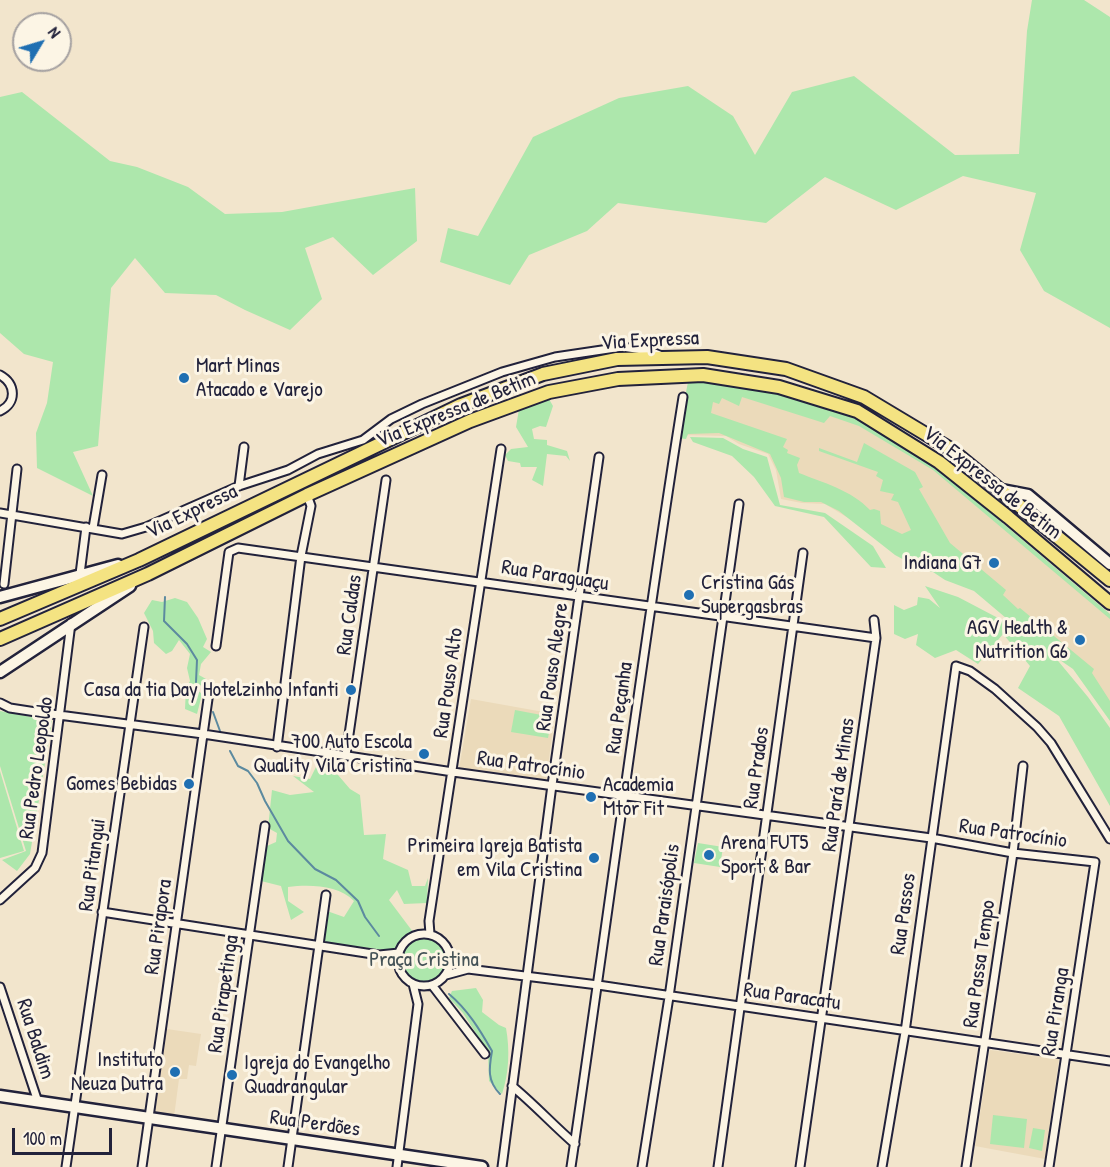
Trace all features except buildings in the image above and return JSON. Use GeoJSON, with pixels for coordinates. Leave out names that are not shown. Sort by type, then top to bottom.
{"type":"FeatureCollection","features":[{"type":"Feature","properties":{"kind":"highway","name":"Via Expressa"},"geometry":{"type":"LineString","coordinates":[[0,619],[139,560],[461,405],[543,374],[617,359],[707,357],[786,369],[864,397],[949,448],[1110,579]]}},
{"type":"Feature","properties":{"kind":"highway","name":"Via Expressa de Betim"},"geometry":{"type":"LineString","coordinates":[[0,639],[148,574],[307,495],[470,421],[549,392],[618,379],[704,375],[779,387],[857,411],[939,462],[1110,603]]}},
{"type":"Feature","properties":{"kind":"street"},"geometry":{"type":"LineString","coordinates":[[0,513],[122,534],[146,527],[239,486],[283,472],[318,454],[363,440],[391,419],[502,372],[555,357],[628,347],[650,351],[667,358]]}},
{"type":"Feature","properties":{"kind":"street"},"geometry":{"type":"LineString","coordinates":[[0,375],[10,383],[13,395],[8,406],[0,411]]}},
{"type":"Feature","properties":{"kind":"street","name":"Rua Peçanha"},"geometry":{"type":"LineString","coordinates":[[571,1167],[650,606],[683,397]]}},
{"type":"Feature","properties":{"kind":"street"},"geometry":{"type":"LineString","coordinates":[[368,450],[391,419]]}},
{"type":"Feature","properties":{"kind":"street"},"geometry":{"type":"LineString","coordinates":[[239,486],[244,447]]}},
{"type":"Feature","properties":{"kind":"street","name":"Rua Pouso Alto"},"geometry":{"type":"LineString","coordinates":[[430,934],[429,921],[501,448]]}},
{"type":"Feature","properties":{"kind":"street","name":"Rua Pouso Alegre"},"geometry":{"type":"LineString","coordinates":[[502,1167],[552,785],[599,457]]}},
{"type":"Feature","properties":{"kind":"street"},"geometry":{"type":"LineString","coordinates":[[4,584],[17,469]]}},
{"type":"Feature","properties":{"kind":"street"},"geometry":{"type":"LineString","coordinates":[[80,574],[102,476]]}},
{"type":"Feature","properties":{"kind":"street","name":"Rua Caldas"},"geometry":{"type":"LineString","coordinates":[[346,755],[386,480]]}},
{"type":"Feature","properties":{"kind":"street"},"geometry":{"type":"LineString","coordinates":[[1002,490],[1028,495],[1110,564]]}},
{"type":"Feature","properties":{"kind":"street"},"geometry":{"type":"LineString","coordinates":[[277,747],[301,556],[311,506],[307,495]]}},
{"type":"Feature","properties":{"kind":"street","name":"Rua Paraisópolis"},"geometry":{"type":"LineString","coordinates":[[642,1167],[669,997],[739,504]]}},
{"type":"Feature","properties":{"kind":"street","name":"Rua Paraguaçu"},"geometry":{"type":"LineString","coordinates":[[216,646],[228,552],[238,548],[876,639]]}},
{"type":"Feature","properties":{"kind":"street","name":"Rua Prados"},"geometry":{"type":"LineString","coordinates":[[718,1167],[803,553]]}},
{"type":"Feature","properties":{"kind":"street"},"geometry":{"type":"LineString","coordinates":[[0,597],[139,560]]}},
{"type":"Feature","properties":{"kind":"street"},"geometry":{"type":"LineString","coordinates":[[0,672],[148,574]]}},
{"type":"Feature","properties":{"kind":"street","name":"Rua Pará de Minas"},"geometry":{"type":"LineString","coordinates":[[800,1167],[876,639],[874,621]]}},
{"type":"Feature","properties":{"kind":"street","name":"Rua Pedro Leopoldo"},"geometry":{"type":"LineString","coordinates":[[0,900],[34,868],[42,853],[71,623]]}},
{"type":"Feature","properties":{"kind":"street","name":"Rua Pitangui"},"geometry":{"type":"LineString","coordinates":[[66,1167],[144,627]]}},
{"type":"Feature","properties":{"kind":"street","name":"Rua Passos"},"geometry":{"type":"LineString","coordinates":[[882,1167],[904,1032],[956,666],[970,671],[996,689],[1051,743],[1110,839]]}},
{"type":"Feature","properties":{"kind":"street","name":"Rua Pirapora"},"geometry":{"type":"LineString","coordinates":[[142,1167],[209,692]]}},
{"type":"Feature","properties":{"kind":"street","name":"Rua Patrocínio"},"geometry":{"type":"LineString","coordinates":[[0,703],[10,708],[203,734],[277,747],[931,838],[1013,853],[1095,862]]}},
{"type":"Feature","properties":{"kind":"street","name":"Rua Passa Tempo"},"geometry":{"type":"LineString","coordinates":[[966,1167],[1013,853],[1023,766]]}},
{"type":"Feature","properties":{"kind":"street","name":"Rua Pirapetinga"},"geometry":{"type":"LineString","coordinates":[[216,1167],[265,826]]}},
{"type":"Feature","properties":{"kind":"street","name":"Rua Piranga"},"geometry":{"type":"LineString","coordinates":[[1049,1167],[1095,862]]}},
{"type":"Feature","properties":{"kind":"street"},"geometry":{"type":"LineString","coordinates":[[288,1167],[326,895]]}},
{"type":"Feature","properties":{"kind":"street"},"geometry":{"type":"LineString","coordinates":[[102,912],[319,947],[379,955],[399,953]]}},
{"type":"Feature","properties":{"kind":"street","name":"Rua Pouso Alto"},"geometry":{"type":"LineString","coordinates":[[421,934],[429,921]]}},
{"type":"Feature","properties":{"kind":"street"},"geometry":{"type":"LineString","coordinates":[[398,1161],[418,1004],[423,992],[431,985],[446,975],[450,966],[449,951],[442,940],[430,934],[421,934],[407,940],[399,953],[398,964],[403,976],[413,984],[431,985],[486,1053]]}},
{"type":"Feature","properties":{"kind":"street"},"geometry":{"type":"LineString","coordinates":[[379,955],[398,964]]}},
{"type":"Feature","properties":{"kind":"street","name":"Rua Paracatu"},"geometry":{"type":"LineString","coordinates":[[450,957],[468,969]]}},
{"type":"Feature","properties":{"kind":"street","name":"Rua Paracatu"},"geometry":{"type":"LineString","coordinates":[[446,975],[468,969],[822,1017],[904,1032],[1110,1061]]}},
{"type":"Feature","properties":{"kind":"street"},"geometry":{"type":"LineString","coordinates":[[413,984],[418,1004]]}},
{"type":"Feature","properties":{"kind":"street","name":"Rua Baldim"},"geometry":{"type":"LineString","coordinates":[[0,987],[38,1102]]}},
{"type":"Feature","properties":{"kind":"street"},"geometry":{"type":"LineString","coordinates":[[512,1086],[575,1144]]}},
{"type":"Feature","properties":{"kind":"street","name":"Rua Perdões"},"geometry":{"type":"LineString","coordinates":[[0,1096],[291,1140],[398,1161],[482,1167]]}},
{"type":"Feature","properties":{"kind":"shaded area"},"geometry":{"type":"Polygon","coordinates":[[[688,385],[731,386],[856,423],[934,468],[1110,616],[1110,706],[1094,682],[995,593],[909,555],[825,504],[781,499],[776,470],[768,454],[739,444],[726,436],[681,435],[688,385]]]}},
{"type":"Feature","properties":{"kind":"shaded area"},"geometry":{"type":"Polygon","coordinates":[[[471,699],[555,714],[546,781],[459,769],[471,699]]]}},
{"type":"Feature","properties":{"kind":"shaded area","name":"Instituto Neuza Dutra"},"geometry":{"type":"Polygon","coordinates":[[[167,1029],[201,1034],[196,1066],[189,1065],[187,1079],[179,1079],[174,1117],[155,1114],[167,1029]]]}},
{"type":"Feature","properties":{"kind":"shaded area"},"geometry":{"type":"Polygon","coordinates":[[[990,1050],[1059,1059],[1045,1159],[975,1146],[990,1050]]]}},
{"type":"Feature","properties":{"kind":"green space"},"geometry":{"type":"Polygon","coordinates":[[[1032,0],[1084,0],[1110,17],[1110,328],[1044,291],[1020,250],[1036,193],[963,176],[896,210],[825,177],[766,223],[618,203],[587,231],[529,255],[510,285],[440,262],[448,228],[478,236],[533,137],[619,98],[688,86],[733,116],[755,155],[792,92],[854,76],[955,155],[1019,154],[1027,31],[1032,0]]]}},
{"type":"Feature","properties":{"kind":"green space"},"geometry":{"type":"Polygon","coordinates":[[[22,92],[110,161],[137,167],[188,187],[225,214],[282,212],[415,188],[417,241],[373,275],[333,237],[305,248],[322,299],[290,330],[216,295],[165,293],[135,258],[111,288],[98,446],[73,452],[93,496],[37,468],[36,433],[47,403],[53,362],[24,354],[0,333],[0,97],[22,92]]]}},
{"type":"Feature","properties":{"kind":"green space"},"geometry":{"type":"Polygon","coordinates":[[[688,382],[755,386],[864,421],[940,470],[1110,614],[1110,619],[933,470],[859,426],[830,416],[824,423],[742,397],[739,406],[722,398],[719,404],[713,402],[711,413],[787,439],[783,447],[788,450],[787,453],[800,458],[797,465],[799,473],[846,492],[870,510],[880,511],[881,524],[902,534],[911,530],[898,502],[891,500],[894,494],[880,491],[883,480],[876,476],[878,472],[819,451],[819,448],[857,462],[864,443],[915,472],[923,487],[919,489],[950,543],[1006,590],[1003,595],[1018,609],[1020,608],[1094,669],[1092,673],[1110,701],[1110,721],[1073,669],[1054,656],[1110,728],[1110,806],[1059,716],[1018,688],[1030,666],[1003,634],[978,664],[956,650],[935,658],[916,645],[918,634],[905,639],[894,634],[894,605],[904,610],[917,605],[918,597],[929,599],[940,608],[925,586],[958,597],[1019,629],[974,591],[945,580],[895,555],[839,511],[821,502],[804,502],[784,497],[781,478],[770,454],[719,433],[688,434],[686,439],[677,438],[688,382]]]}},
{"type":"Feature","properties":{"kind":"green space"},"geometry":{"type":"Polygon","coordinates":[[[549,399],[553,406],[546,427],[540,426],[532,429],[534,439],[547,440],[547,445],[567,451],[570,461],[566,456],[547,454],[543,486],[532,480],[537,467],[521,467],[520,463],[508,461],[505,455],[511,449],[528,447],[516,427],[519,409],[528,404],[549,399]]]}},
{"type":"Feature","properties":{"kind":"green space"},"geometry":{"type":"Polygon","coordinates":[[[690,437],[723,438],[743,449],[767,457],[780,505],[825,513],[873,546],[886,568],[871,567],[824,517],[775,506],[754,477],[732,456],[693,442],[690,437]]]}},
{"type":"Feature","properties":{"kind":"green space"},"geometry":{"type":"Polygon","coordinates":[[[175,598],[187,602],[198,618],[207,639],[203,647],[211,652],[201,664],[199,675],[206,679],[199,687],[192,685],[202,694],[197,714],[185,709],[186,688],[190,681],[187,668],[190,654],[179,640],[172,651],[166,654],[154,643],[153,631],[144,613],[152,600],[162,602],[175,598]]]}},
{"type":"Feature","properties":{"kind":"green space"},"geometry":{"type":"Polygon","coordinates":[[[515,710],[552,717],[548,738],[511,732],[515,710]]]}},
{"type":"Feature","properties":{"kind":"green space"},"geometry":{"type":"Polygon","coordinates":[[[0,711],[52,721],[30,854],[17,871],[2,860],[26,851],[0,766],[0,711]]]}},
{"type":"Feature","properties":{"kind":"green space"},"geometry":{"type":"Polygon","coordinates":[[[317,765],[338,775],[350,789],[360,795],[364,835],[386,834],[383,859],[408,870],[412,886],[425,886],[428,878],[427,903],[404,904],[397,890],[389,900],[413,932],[392,951],[324,942],[327,911],[344,917],[354,901],[348,896],[323,887],[288,887],[288,901],[304,912],[291,920],[281,886],[261,881],[267,846],[276,842],[277,833],[268,828],[272,790],[290,795],[314,792],[293,776],[310,779],[317,765]]]}},
{"type":"Feature","properties":{"kind":"green space"},"geometry":{"type":"Polygon","coordinates":[[[0,771],[24,851],[0,858],[0,771]]]}},
{"type":"Feature","properties":{"kind":"green space","name":"Arena FUT5 Sport & Bar"},"geometry":{"type":"Polygon","coordinates":[[[698,843],[723,847],[720,867],[694,863],[698,843]]]}},
{"type":"Feature","properties":{"kind":"green space","name":"Praça Cristina"},"geometry":{"type":"Polygon","coordinates":[[[424,936],[441,943],[448,960],[441,977],[424,984],[407,977],[400,960],[407,943],[424,936]]]}},
{"type":"Feature","properties":{"kind":"green space"},"geometry":{"type":"Polygon","coordinates":[[[476,988],[483,1000],[482,1012],[506,1028],[508,1061],[502,1094],[489,1081],[488,1052],[463,1013],[449,998],[452,991],[476,988]]]}},
{"type":"Feature","properties":{"kind":"green space"},"geometry":{"type":"Polygon","coordinates":[[[993,1115],[1027,1119],[1024,1148],[990,1144],[993,1115]]]}},
{"type":"Feature","properties":{"kind":"green space"},"geometry":{"type":"Polygon","coordinates":[[[1033,1128],[1045,1130],[1042,1151],[1029,1148],[1033,1128]]]}},
{"type":"Feature","properties":{"kind":"waterway"},"geometry":{"type":"LineString","coordinates":[[165,597],[164,621],[187,644],[197,660],[196,682]]}},
{"type":"Feature","properties":{"kind":"waterway"},"geometry":{"type":"LineString","coordinates":[[213,712],[220,731]]}},
{"type":"Feature","properties":{"kind":"waterway"},"geometry":{"type":"LineString","coordinates":[[230,751],[238,766],[248,771],[257,783],[288,841],[315,869],[336,880],[358,901],[365,917],[379,936]]}},
{"type":"Feature","properties":{"kind":"waterway"},"geometry":{"type":"LineString","coordinates":[[449,994],[468,1014],[492,1051],[490,1074],[500,1094]]}},
{"type":"Feature","properties":{"kind":"place","name":"Mart Minas Atacado e Varejo"},"geometry":{"type":"Point","coordinates":[184,378]}},
{"type":"Feature","properties":{"kind":"place","name":"Indiana G7"},"geometry":{"type":"Point","coordinates":[994,563]}},
{"type":"Feature","properties":{"kind":"place","name":"Cristina Gás Supergasbras"},"geometry":{"type":"Point","coordinates":[689,595]}},
{"type":"Feature","properties":{"kind":"place","name":"AGV Health & Nutrition G6"},"geometry":{"type":"Point","coordinates":[1080,640]}},
{"type":"Feature","properties":{"kind":"place","name":"Casa da tia Day Hotelzinho Infanti"},"geometry":{"type":"Point","coordinates":[351,690]}},
{"type":"Feature","properties":{"kind":"place","name":"700 Auto Escola Quality Vila Cristina"},"geometry":{"type":"Point","coordinates":[424,754]}},
{"type":"Feature","properties":{"kind":"place","name":"Gomes Bebidas"},"geometry":{"type":"Point","coordinates":[189,784]}},
{"type":"Feature","properties":{"kind":"place","name":"Academia Mtor Fit"},"geometry":{"type":"Point","coordinates":[591,797]}},
{"type":"Feature","properties":{"kind":"place","name":"Arena FUT5 Sport & Bar"},"geometry":{"type":"Point","coordinates":[709,855]}},
{"type":"Feature","properties":{"kind":"place","name":"Primeira Igreja Batista em Vila Cristina"},"geometry":{"type":"Point","coordinates":[594,858]}},
{"type":"Feature","properties":{"kind":"place","name":"Instituto Neuza Dutra"},"geometry":{"type":"Point","coordinates":[175,1072]}},
{"type":"Feature","properties":{"kind":"place","name":"Igreja do Evangelho Quadrangular"},"geometry":{"type":"Point","coordinates":[232,1075]}}]}
